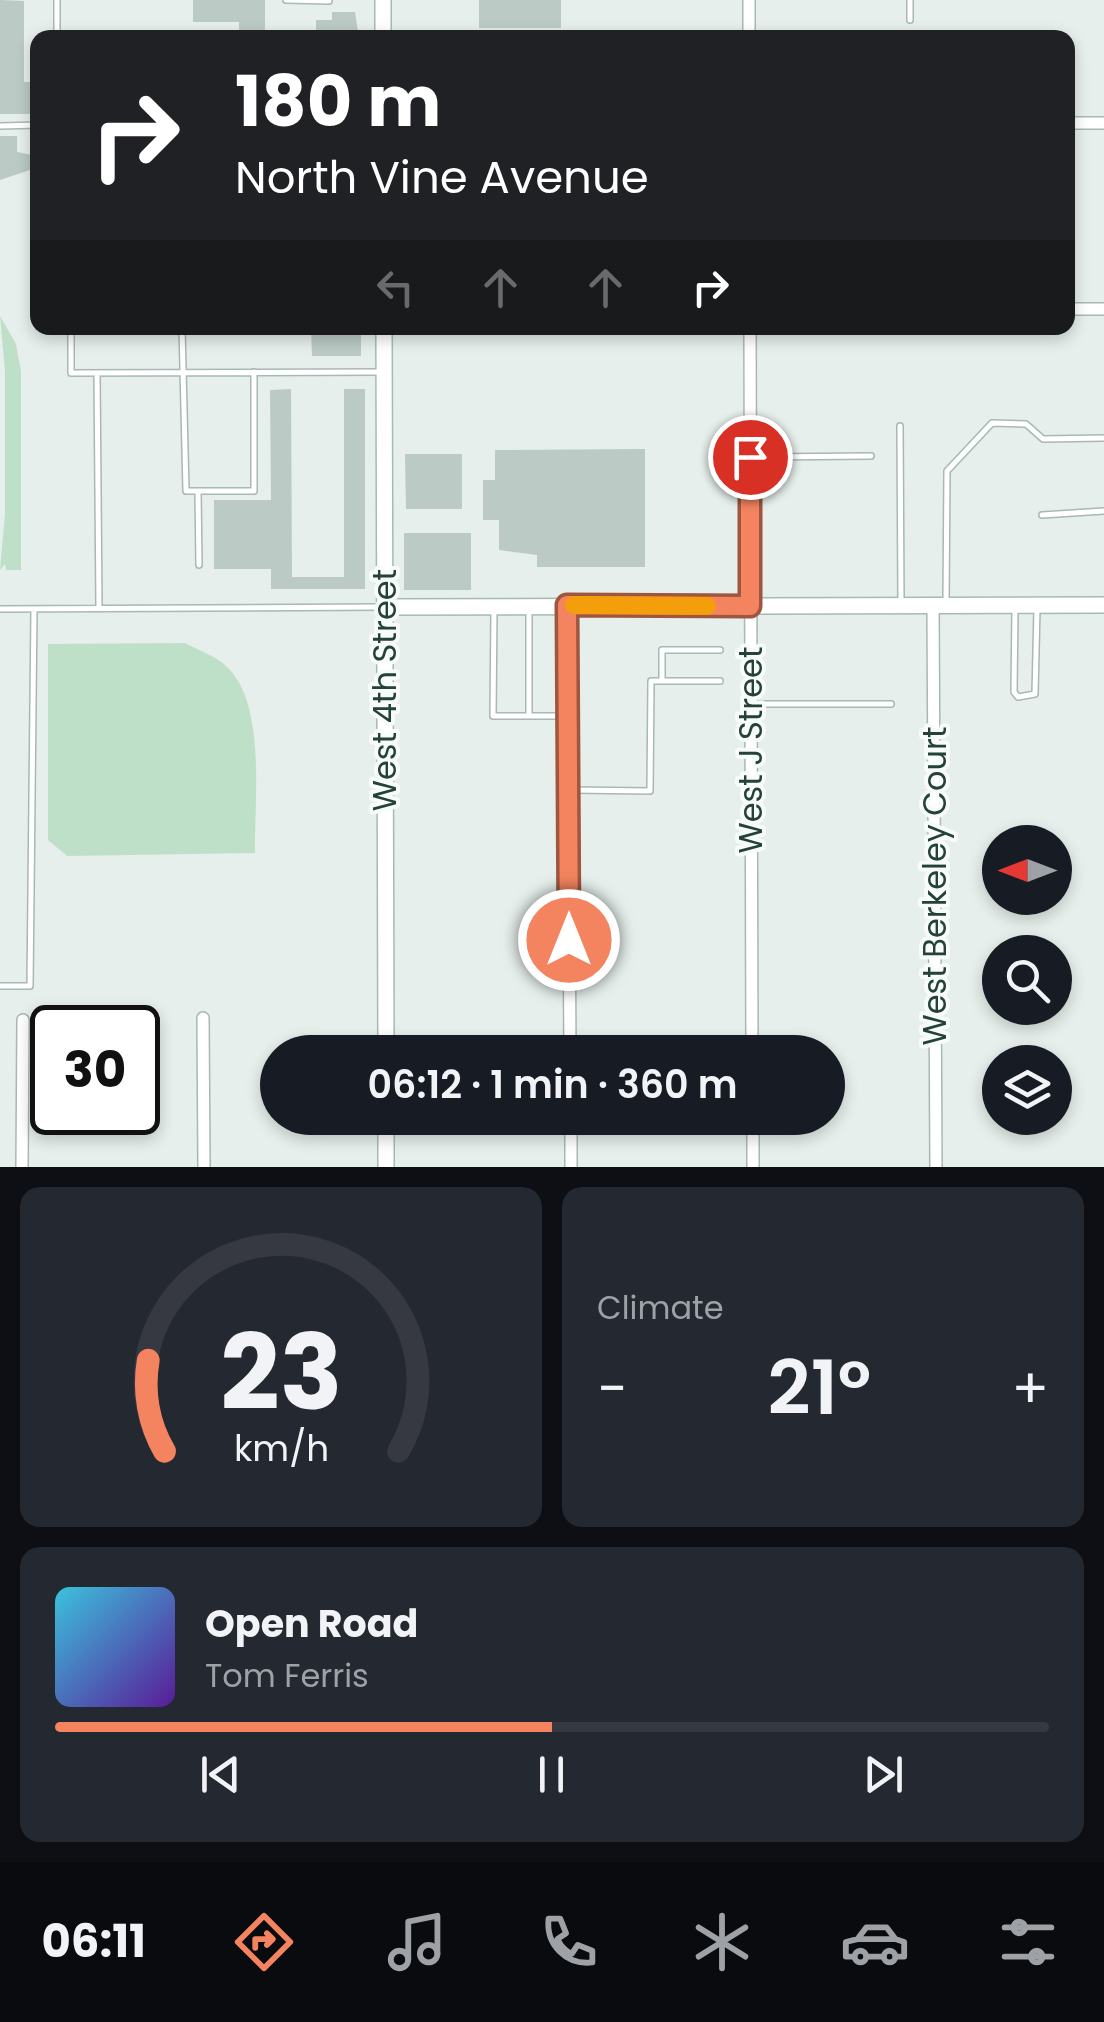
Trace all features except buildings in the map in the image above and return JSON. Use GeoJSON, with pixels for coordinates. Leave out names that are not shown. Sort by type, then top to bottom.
{"type":"FeatureCollection","features":[{"type":"Feature","properties":{"kind":"main road"},"geometry":{"type":"LineString","coordinates":[[383,0],[383,30]]}},
{"type":"Feature","properties":{"kind":"main road","name":"West 4th Street"},"geometry":{"type":"LineString","coordinates":[[384,335],[386,1035]]}},
{"type":"Feature","properties":{"kind":"main road"},"geometry":{"type":"LineString","coordinates":[[385,607],[1104,604]]}},
{"type":"Feature","properties":{"kind":"main road"},"geometry":{"type":"LineString","coordinates":[[386,1135],[386,1167]]}},
{"type":"Feature","properties":{"kind":"street"},"geometry":{"type":"LineString","coordinates":[[749,0],[749,30]]}},
{"type":"Feature","properties":{"kind":"street"},"geometry":{"type":"LineString","coordinates":[[1075,123],[1104,122]]}},
{"type":"Feature","properties":{"kind":"street"},"geometry":{"type":"LineString","coordinates":[[1075,309],[1104,309]]}},
{"type":"Feature","properties":{"kind":"street","name":"West J Street"},"geometry":{"type":"LineString","coordinates":[[750,335],[752,1035]]}},
{"type":"Feature","properties":{"kind":"street"},"geometry":{"type":"LineString","coordinates":[[567,605],[570,1035]]}},
{"type":"Feature","properties":{"kind":"street","name":"West Berkeley Court"},"geometry":{"type":"LineString","coordinates":[[936,1167],[940,605]]}},
{"type":"Feature","properties":{"kind":"street"},"geometry":{"type":"LineString","coordinates":[[203,1018],[204,1167]]}},
{"type":"Feature","properties":{"kind":"street"},"geometry":{"type":"LineString","coordinates":[[22,1020],[22,1167]]}},
{"type":"Feature","properties":{"kind":"street"},"geometry":{"type":"LineString","coordinates":[[570,1135],[571,1167]]}},
{"type":"Feature","properties":{"kind":"street"},"geometry":{"type":"LineString","coordinates":[[752,1135],[753,1167]]}},
{"type":"Feature","properties":{"kind":"lane"},"geometry":{"type":"LineString","coordinates":[[57,30],[58,0]]}},
{"type":"Feature","properties":{"kind":"lane"},"geometry":{"type":"LineString","coordinates":[[286,0],[330,1]]}},
{"type":"Feature","properties":{"kind":"lane"},"geometry":{"type":"LineString","coordinates":[[910,0],[910,20]]}},
{"type":"Feature","properties":{"kind":"lane"},"geometry":{"type":"LineString","coordinates":[[0,126],[30,125]]}},
{"type":"Feature","properties":{"kind":"lane"},"geometry":{"type":"LineString","coordinates":[[70,335],[70,373],[384,372]]}},
{"type":"Feature","properties":{"kind":"lane"},"geometry":{"type":"LineString","coordinates":[[182,335],[186,491],[254,491],[254,372]]}},
{"type":"Feature","properties":{"kind":"lane"},"geometry":{"type":"LineString","coordinates":[[97,373],[99,609]]}},
{"type":"Feature","properties":{"kind":"lane"},"geometry":{"type":"LineString","coordinates":[[940,605],[947,471],[981,430],[992,423],[1026,424],[1043,439],[1104,438]]}},
{"type":"Feature","properties":{"kind":"lane"},"geometry":{"type":"LineString","coordinates":[[900,426],[902,605]]}},
{"type":"Feature","properties":{"kind":"lane"},"geometry":{"type":"LineString","coordinates":[[750,457],[871,456]]}},
{"type":"Feature","properties":{"kind":"lane"},"geometry":{"type":"LineString","coordinates":[[198,491],[199,565]]}},
{"type":"Feature","properties":{"kind":"lane"},"geometry":{"type":"LineString","coordinates":[[1042,515],[1104,511]]}},
{"type":"Feature","properties":{"kind":"lane"},"geometry":{"type":"LineString","coordinates":[[1015,605],[1014,692],[1018,697],[1030,697],[1035,694],[1036,605]]}},
{"type":"Feature","properties":{"kind":"lane"},"geometry":{"type":"LineString","coordinates":[[494,606],[493,716],[568,716]]}},
{"type":"Feature","properties":{"kind":"lane"},"geometry":{"type":"LineString","coordinates":[[529,606],[529,716]]}},
{"type":"Feature","properties":{"kind":"lane"},"geometry":{"type":"LineString","coordinates":[[0,609],[385,607]]}},
{"type":"Feature","properties":{"kind":"lane"},"geometry":{"type":"LineString","coordinates":[[0,986],[30,986],[34,609]]}},
{"type":"Feature","properties":{"kind":"lane"},"geometry":{"type":"LineString","coordinates":[[662,681],[662,650],[720,650]]}},
{"type":"Feature","properties":{"kind":"lane"},"geometry":{"type":"LineString","coordinates":[[568,790],[650,791],[651,681],[720,681]]}},
{"type":"Feature","properties":{"kind":"lane"},"geometry":{"type":"LineString","coordinates":[[750,704],[891,704]]}},
{"type":"Feature","properties":{"kind":"green space"},"geometry":{"type":"Polygon","coordinates":[[[0,316],[16,344],[21,371],[21,570],[6,570],[5,564],[0,570],[5,514],[5,371],[0,316]]]}},
{"type":"Feature","properties":{"kind":"green space"},"geometry":{"type":"Polygon","coordinates":[[[185,643],[226,666],[248,704],[255,754],[255,853],[67,856],[48,840],[48,644],[185,643]]]}},
{"type":"Feature","properties":{"kind":"slow traffic"},"geometry":{"type":"LineString","coordinates":[[574,605],[707,606]]}},
{"type":"Feature","properties":{"kind":"route"},"geometry":{"type":"LineString","coordinates":[[569,940],[567,605],[750,606],[750,457]]}}]}
